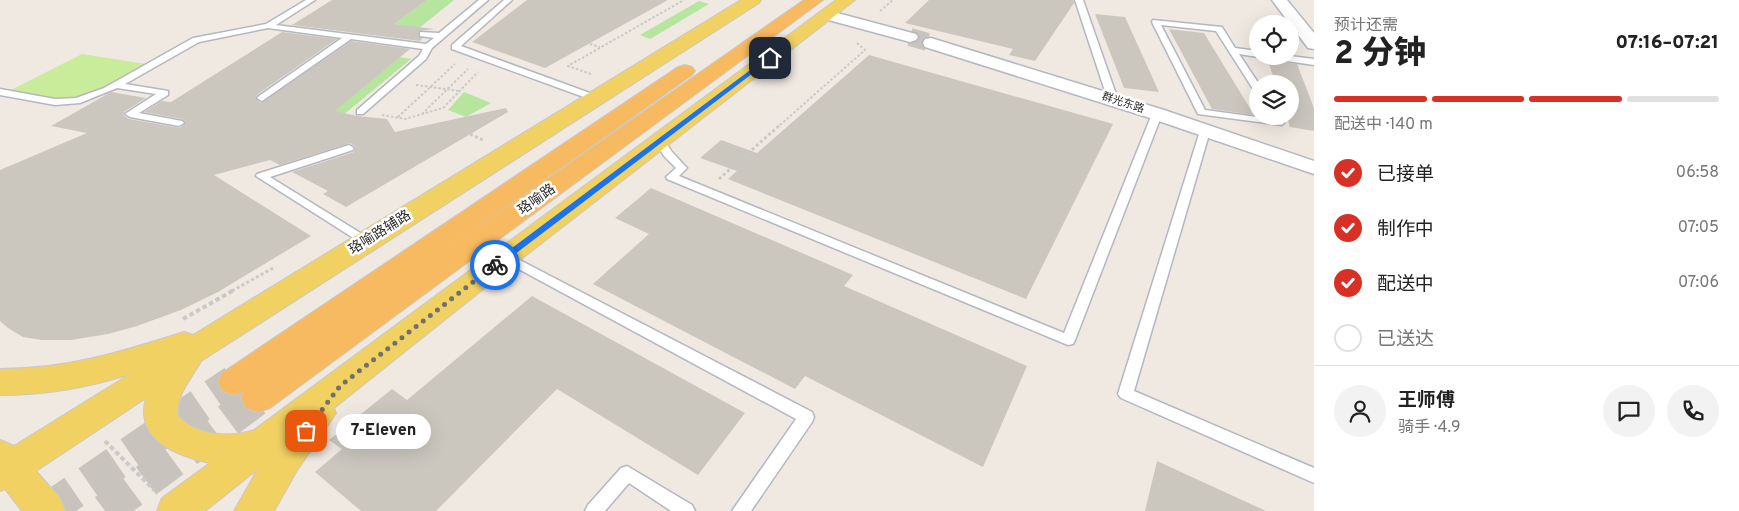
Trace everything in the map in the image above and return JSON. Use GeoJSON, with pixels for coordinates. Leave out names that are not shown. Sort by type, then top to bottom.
{"type":"FeatureCollection","features":[{"type":"Feature","properties":{"kind":"highway","name":"珞喻路"},"geometry":{"type":"LineString","coordinates":[[234,382],[790,0]]}},
{"type":"Feature","properties":{"kind":"highway","name":"珞喻路"},"geometry":{"type":"LineString","coordinates":[[258,398],[821,8]]}},
{"type":"Feature","properties":{"kind":"main road","name":"珞喻路辅路"},"geometry":{"type":"LineString","coordinates":[[4,467],[366,242],[593,86],[752,0]]}},
{"type":"Feature","properties":{"kind":"main road"},"geometry":{"type":"LineString","coordinates":[[176,511],[659,140],[821,8],[847,0]]}},
{"type":"Feature","properties":{"kind":"main road"},"geometry":{"type":"LineString","coordinates":[[0,382],[41,380],[105,370],[136,361],[228,328]]}},
{"type":"Feature","properties":{"kind":"main road"},"geometry":{"type":"LineString","coordinates":[[192,351],[171,378],[163,397],[161,413],[163,424],[174,434],[208,448],[243,449],[267,442]]}},
{"type":"Feature","properties":{"kind":"main road"},"geometry":{"type":"LineString","coordinates":[[253,511],[283,461],[340,386]]}},
{"type":"Feature","properties":{"kind":"main road"},"geometry":{"type":"LineString","coordinates":[[4,467],[46,511]]}},
{"type":"Feature","properties":{"kind":"street"},"geometry":{"type":"LineString","coordinates":[[1279,0],[1314,44]]}},
{"type":"Feature","properties":{"kind":"street"},"geometry":{"type":"LineString","coordinates":[[821,8],[910,37]]}},
{"type":"Feature","properties":{"kind":"street","name":"群光东路"},"geometry":{"type":"LineString","coordinates":[[931,43],[1157,114],[1314,168]]}},
{"type":"Feature","properties":{"kind":"lane"},"geometry":{"type":"LineString","coordinates":[[268,26],[311,0]]}},
{"type":"Feature","properties":{"kind":"lane"},"geometry":{"type":"LineString","coordinates":[[360,112],[423,57],[428,47],[484,0]]}},
{"type":"Feature","properties":{"kind":"lane"},"geometry":{"type":"LineString","coordinates":[[508,0],[455,47],[593,86]]}},
{"type":"Feature","properties":{"kind":"lane"},"geometry":{"type":"LineString","coordinates":[[1079,0],[1113,100]]}},
{"type":"Feature","properties":{"kind":"lane"},"geometry":{"type":"LineString","coordinates":[[296,30],[310,21]]}},
{"type":"Feature","properties":{"kind":"lane"},"geometry":{"type":"LineString","coordinates":[[1249,75],[1219,29],[1156,22],[1200,112],[1249,119]]}},
{"type":"Feature","properties":{"kind":"lane"},"geometry":{"type":"LineString","coordinates":[[0,92],[62,103],[90,97],[116,85],[196,40],[268,26],[428,47]]}},
{"type":"Feature","properties":{"kind":"lane"},"geometry":{"type":"LineString","coordinates":[[423,34],[441,36]]}},
{"type":"Feature","properties":{"kind":"lane"},"geometry":{"type":"LineString","coordinates":[[262,98],[348,37]]}},
{"type":"Feature","properties":{"kind":"lane"},"geometry":{"type":"LineString","coordinates":[[1233,50],[1249,53]]}},
{"type":"Feature","properties":{"kind":"lane"},"geometry":{"type":"LineString","coordinates":[[1299,60],[1314,62]]}},
{"type":"Feature","properties":{"kind":"lane"},"geometry":{"type":"LineString","coordinates":[[116,85],[165,93],[130,114],[179,123]]}},
{"type":"Feature","properties":{"kind":"lane"},"geometry":{"type":"LineString","coordinates":[[659,140],[668,154],[682,168],[671,178],[1068,340],[1157,114]]}},
{"type":"Feature","properties":{"kind":"lane"},"geometry":{"type":"LineString","coordinates":[[1205,131],[1126,394],[1314,476]]}},
{"type":"Feature","properties":{"kind":"lane"},"geometry":{"type":"LineString","coordinates":[[349,148],[261,176],[366,242]]}},
{"type":"Feature","properties":{"kind":"lane"},"geometry":{"type":"LineString","coordinates":[[506,257],[806,417],[741,511]]}},
{"type":"Feature","properties":{"kind":"lane"},"geometry":{"type":"LineString","coordinates":[[594,511],[627,473],[686,511]]}},
{"type":"Feature","properties":{"kind":"path"},"geometry":{"type":"LineString","coordinates":[[593,86],[568,66],[684,0]]}},
{"type":"Feature","properties":{"kind":"path"},"geometry":{"type":"LineString","coordinates":[[874,16],[893,0]]}},
{"type":"Feature","properties":{"kind":"path"},"geometry":{"type":"LineString","coordinates":[[714,183],[865,50],[860,44],[852,42]]}},
{"type":"Feature","properties":{"kind":"path"},"geometry":{"type":"LineString","coordinates":[[590,44],[600,47]]}},
{"type":"Feature","properties":{"kind":"path"},"geometry":{"type":"LineString","coordinates":[[397,118],[456,63]]}},
{"type":"Feature","properties":{"kind":"path"},"geometry":{"type":"LineString","coordinates":[[422,114],[469,68]]}},
{"type":"Feature","properties":{"kind":"path"},"geometry":{"type":"LineString","coordinates":[[405,119],[444,108],[479,73]]}},
{"type":"Feature","properties":{"kind":"path"},"geometry":{"type":"LineString","coordinates":[[415,85],[460,92]]}},
{"type":"Feature","properties":{"kind":"path"},"geometry":{"type":"LineString","coordinates":[[803,104],[810,106]]}},
{"type":"Feature","properties":{"kind":"path"},"geometry":{"type":"LineString","coordinates":[[470,134],[487,141]]}},
{"type":"Feature","properties":{"kind":"green space"},"geometry":{"type":"Polygon","coordinates":[[[427,0],[454,0],[419,28],[394,24],[427,0]]]}},
{"type":"Feature","properties":{"kind":"green space"},"geometry":{"type":"Polygon","coordinates":[[[699,1],[709,4],[650,39],[640,35],[699,1]]]}},
{"type":"Feature","properties":{"kind":"green space"},"geometry":{"type":"Polygon","coordinates":[[[82,54],[146,64],[108,86],[89,94],[68,99],[38,97],[9,91],[82,54]]]}},
{"type":"Feature","properties":{"kind":"green space"},"geometry":{"type":"Polygon","coordinates":[[[400,57],[411,59],[342,116],[331,114],[400,57]]]}},
{"type":"Feature","properties":{"kind":"green space"},"geometry":{"type":"Polygon","coordinates":[[[464,92],[491,103],[466,117],[448,110],[464,92]]]}},
{"type":"Feature","properties":{"kind":"building"},"geometry":{"type":"Polygon","coordinates":[[[332,0],[427,0],[394,24],[435,29],[419,31],[419,37],[423,38],[420,41],[292,25],[332,0]]]}},
{"type":"Feature","properties":{"kind":"building"},"geometry":{"type":"Polygon","coordinates":[[[527,0],[668,0],[545,68],[472,42],[527,0]]]}},
{"type":"Feature","properties":{"kind":"building"},"geometry":{"type":"Polygon","coordinates":[[[929,0],[1073,0],[1074,3],[1035,61],[1009,55],[1013,49],[905,23],[929,0]]]}},
{"type":"Feature","properties":{"kind":"building"},"geometry":{"type":"Polygon","coordinates":[[[1095,14],[1125,17],[1159,92],[1124,88],[1095,14]]]}},
{"type":"Feature","properties":{"kind":"building"},"geometry":{"type":"Polygon","coordinates":[[[1169,29],[1204,33],[1249,107],[1249,114],[1212,109],[1169,29]]]}},
{"type":"Feature","properties":{"kind":"building"},"geometry":{"type":"Polygon","coordinates":[[[282,32],[337,39],[258,94],[255,98],[261,103],[351,41],[410,49],[335,111],[357,116],[387,119],[395,132],[506,108],[508,112],[346,207],[323,194],[328,191],[292,172],[354,152],[356,147],[350,143],[280,165],[270,160],[214,175],[311,236],[218,292],[181,310],[108,334],[71,340],[42,340],[23,337],[0,321],[0,170],[87,133],[51,126],[111,92],[146,98],[124,112],[123,115],[129,119],[180,128],[186,123],[182,119],[144,112],[162,101],[171,102],[282,32]]]}},
{"type":"Feature","properties":{"kind":"building"},"geometry":{"type":"Polygon","coordinates":[[[869,55],[1113,124],[1026,299],[728,179],[737,171],[700,158],[721,140],[757,153],[869,55]]]}},
{"type":"Feature","properties":{"kind":"building"},"geometry":{"type":"Polygon","coordinates":[[[1269,65],[1297,65],[1314,108],[1314,131],[1290,127],[1289,125],[1299,125],[1299,75],[1273,75],[1269,65]]]}},
{"type":"Feature","properties":{"kind":"building"},"geometry":{"type":"Polygon","coordinates":[[[651,188],[853,275],[844,286],[1027,366],[983,467],[805,376],[795,389],[593,284],[649,234],[615,218],[651,188]]]}},
{"type":"Feature","properties":{"kind":"building"},"geometry":{"type":"Polygon","coordinates":[[[532,296],[745,413],[698,475],[557,389],[436,511],[361,511],[315,472],[342,449],[329,440],[392,389],[407,400],[532,296]]]}},
{"type":"Feature","properties":{"kind":"building"},"geometry":{"type":"Polygon","coordinates":[[[1157,461],[1266,511],[1145,511],[1157,461]]]}},
{"type":"Feature","properties":{"kind":"tunnel"},"geometry":{"type":"LineString","coordinates":[[910,37],[931,43]]}},
{"type":"Feature","properties":{"kind":"tunnel"},"geometry":{"type":"LineString","coordinates":[[46,511],[234,382]]}},
{"type":"Feature","properties":{"kind":"tunnel"},"geometry":{"type":"LineString","coordinates":[[105,511],[258,398]]}},
{"type":"Feature","properties":{"kind":"way so far"},"geometry":{"type":"LineString","coordinates":[[306,431],[340,386],[495,265]]}},
{"type":"Feature","properties":{"kind":"place","name":"7-Eleven"},"geometry":{"type":"Point","coordinates":[306,431]}},
{"type":"Feature","properties":{"kind":"route"},"geometry":{"type":"LineString","coordinates":[[495,265],[770,58]]}}]}
